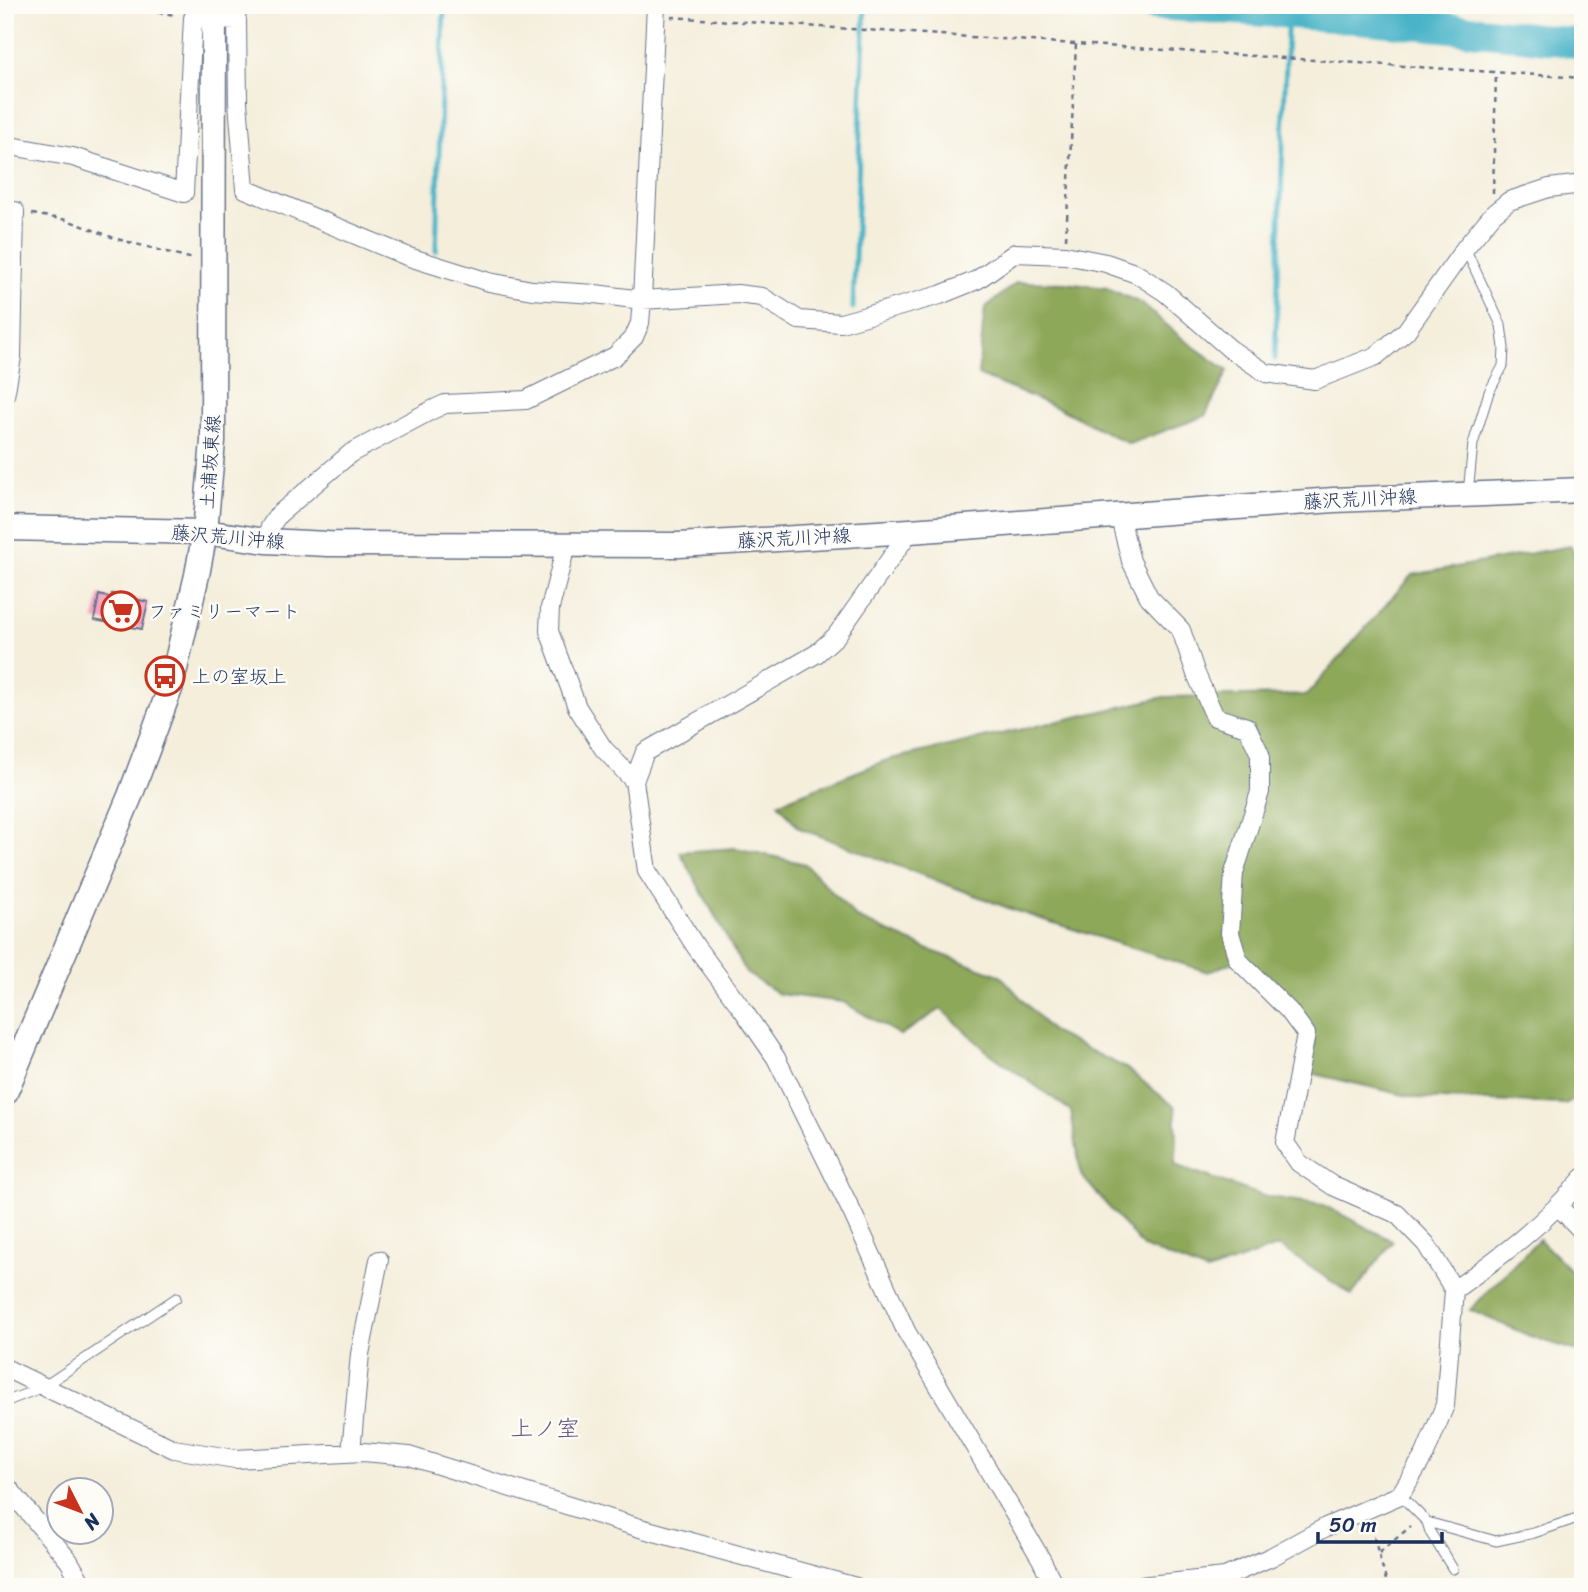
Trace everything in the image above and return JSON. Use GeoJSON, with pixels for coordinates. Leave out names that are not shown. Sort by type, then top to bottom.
{"type":"FeatureCollection","features":[{"type":"Feature","properties":{"kind":"main road","name":"土浦坂東線"},"geometry":{"type":"LineString","coordinates":[[5,1093],[130,796],[172,686],[205,532],[213,441],[214,263],[208,12]]}},
{"type":"Feature","properties":{"kind":"main road","name":"藤沢荒川沖線"},"geometry":{"type":"LineString","coordinates":[[5,528],[205,532],[265,541],[328,544],[679,545],[1334,500],[1583,490]]}},
{"type":"Feature","properties":{"kind":"street"},"geometry":{"type":"LineString","coordinates":[[265,541],[278,514],[351,453],[445,404],[526,400],[615,356],[634,337],[640,323],[642,300],[656,10]]}},
{"type":"Feature","properties":{"kind":"street"},"geometry":{"type":"LineString","coordinates":[[5,145],[74,157],[184,193],[208,12],[237,20],[238,102],[244,190],[409,257],[489,282],[532,290],[642,300],[737,294],[762,297],[799,320],[841,323],[940,295],[977,280],[1015,253],[1065,255],[1106,263],[1137,274],[1166,293],[1230,349],[1266,373],[1315,380],[1376,356],[1406,331],[1465,248],[1493,214],[1509,201],[1569,184],[1583,184]]}},
{"type":"Feature","properties":{"kind":"street"},"geometry":{"type":"LineString","coordinates":[[5,396],[12,357],[15,211]]}},
{"type":"Feature","properties":{"kind":"street"},"geometry":{"type":"LineString","coordinates":[[1119,514],[1131,561],[1149,597],[1181,630],[1215,717],[1247,727],[1260,754],[1260,792],[1234,873],[1230,933],[1238,960],[1289,1011],[1306,1034],[1285,1143],[1299,1163],[1333,1186],[1397,1214],[1426,1244],[1454,1290],[1445,1405],[1425,1454],[1400,1495],[1326,1527],[1226,1582],[1130,1587]]}},
{"type":"Feature","properties":{"kind":"street"},"geometry":{"type":"LineString","coordinates":[[909,531],[836,636],[816,654],[645,752],[634,782],[647,871],[696,947],[776,1058],[853,1214],[906,1331],[1055,1587]]}},
{"type":"Feature","properties":{"kind":"street"},"geometry":{"type":"LineString","coordinates":[[566,546],[550,608],[549,631],[577,707],[603,748],[634,782]]}},
{"type":"Feature","properties":{"kind":"street"},"geometry":{"type":"LineString","coordinates":[[1454,1290],[1559,1207],[1583,1178]]}},
{"type":"Feature","properties":{"kind":"street"},"geometry":{"type":"LineString","coordinates":[[1559,1207],[1583,1231]]}},
{"type":"Feature","properties":{"kind":"street"},"geometry":{"type":"LineString","coordinates":[[351,1452],[360,1354],[379,1260]]}},
{"type":"Feature","properties":{"kind":"street"},"geometry":{"type":"LineString","coordinates":[[5,1368],[174,1449],[235,1459],[351,1452],[409,1456],[640,1528],[856,1587]]}},
{"type":"Feature","properties":{"kind":"street"},"geometry":{"type":"LineString","coordinates":[[5,1484],[69,1561],[84,1587]]}},
{"type":"Feature","properties":{"kind":"lane"},"geometry":{"type":"LineString","coordinates":[[1465,248],[1501,325],[1504,348],[1503,366],[1489,392],[1472,444],[1468,494]]}},
{"type":"Feature","properties":{"kind":"lane"},"geometry":{"type":"LineString","coordinates":[[5,1402],[43,1387],[176,1298]]}},
{"type":"Feature","properties":{"kind":"lane"},"geometry":{"type":"LineString","coordinates":[[1400,1495],[1424,1519],[1453,1569]]}},
{"type":"Feature","properties":{"kind":"lane"},"geometry":{"type":"LineString","coordinates":[[1424,1519],[1496,1541],[1534,1533],[1583,1516]]}},
{"type":"Feature","properties":{"kind":"path"},"geometry":{"type":"LineString","coordinates":[[28,5],[208,12]]}},
{"type":"Feature","properties":{"kind":"path"},"geometry":{"type":"LineString","coordinates":[[1540,5],[1583,10]]}},
{"type":"Feature","properties":{"kind":"path"},"geometry":{"type":"LineString","coordinates":[[656,10],[1076,44],[1583,78]]}},
{"type":"Feature","properties":{"kind":"path"},"geometry":{"type":"LineString","coordinates":[[1065,255],[1076,44]]}},
{"type":"Feature","properties":{"kind":"path"},"geometry":{"type":"LineString","coordinates":[[1493,214],[1496,72]]}},
{"type":"Feature","properties":{"kind":"path"},"geometry":{"type":"LineString","coordinates":[[15,211],[67,220],[117,239],[214,263]]}},
{"type":"Feature","properties":{"kind":"path"},"geometry":{"type":"LineString","coordinates":[[1379,1553],[1424,1519]]}},
{"type":"Feature","properties":{"kind":"path"},"geometry":{"type":"LineString","coordinates":[[1373,1530],[1388,1587]]}},
{"type":"Feature","properties":{"kind":"green space"},"geometry":{"type":"Polygon","coordinates":[[[1017,282],[1065,283],[1107,288],[1141,303],[1183,339],[1228,371],[1205,416],[1129,444],[1061,409],[978,375],[985,308],[1017,282]]]}},
{"type":"Feature","properties":{"kind":"green space"},"geometry":{"type":"Polygon","coordinates":[[[1571,546],[1583,574],[1583,1094],[1565,1104],[1417,1098],[1306,1072],[1306,1034],[1238,960],[1208,972],[1016,911],[799,828],[778,803],[887,760],[1164,697],[1307,695],[1412,575],[1571,546]]]}},
{"type":"Feature","properties":{"kind":"green space"},"geometry":{"type":"Polygon","coordinates":[[[736,848],[805,864],[857,918],[929,950],[1000,975],[1052,1032],[1126,1068],[1175,1107],[1175,1165],[1263,1196],[1323,1205],[1393,1241],[1352,1295],[1279,1246],[1207,1272],[1143,1247],[1081,1175],[1071,1111],[988,1052],[941,1009],[900,1035],[843,1002],[779,994],[746,973],[680,852],[736,848]]]}},
{"type":"Feature","properties":{"kind":"green space"},"geometry":{"type":"Polygon","coordinates":[[[1539,1239],[1583,1283],[1583,1353],[1530,1336],[1470,1310],[1539,1239]]]}},
{"type":"Feature","properties":{"kind":"building","name":"ファミリーマート"},"geometry":{"type":"Polygon","coordinates":[[[112,594],[148,602],[142,629],[94,620],[99,595],[111,598],[112,594]]]}},
{"type":"Feature","properties":{"kind":"waterway"},"geometry":{"type":"LineString","coordinates":[[436,251],[444,5]]}},
{"type":"Feature","properties":{"kind":"waterway"},"geometry":{"type":"LineString","coordinates":[[853,308],[865,5]]}},
{"type":"Feature","properties":{"kind":"waterway"},"geometry":{"type":"LineString","coordinates":[[1152,5],[1368,20],[1583,44]]}},
{"type":"Feature","properties":{"kind":"waterway"},"geometry":{"type":"LineString","coordinates":[[1275,359],[1288,5]]}},
{"type":"Feature","properties":{"kind":"place","name":"ファミリーマート"},"geometry":{"type":"Point","coordinates":[121,611]}},
{"type":"Feature","properties":{"kind":"place","name":"上の室坂上"},"geometry":{"type":"Point","coordinates":[165,676]}},
{"type":"Feature","properties":{"kind":"district","name":"上ノ室"},"geometry":{"type":"Point","coordinates":[545,1428]}}]}
